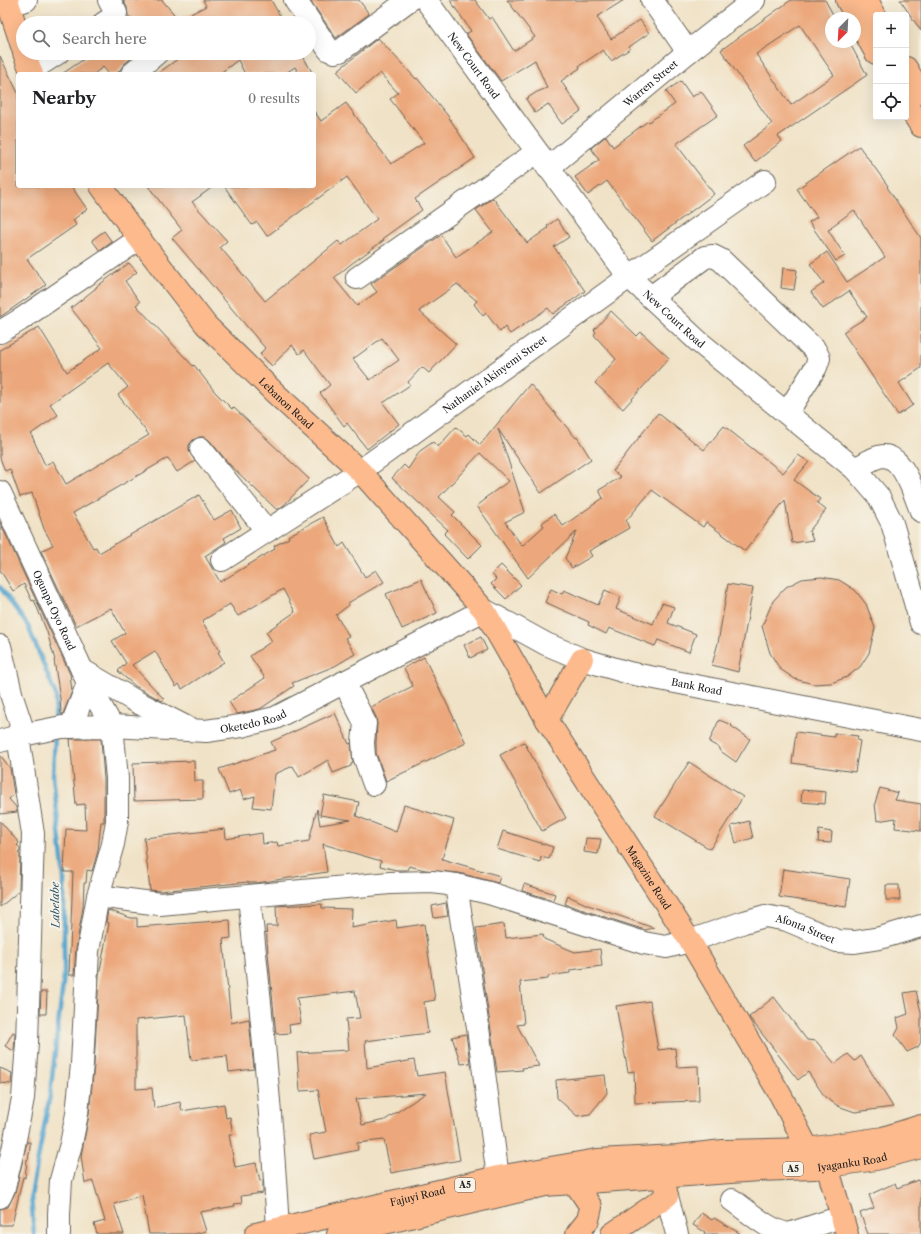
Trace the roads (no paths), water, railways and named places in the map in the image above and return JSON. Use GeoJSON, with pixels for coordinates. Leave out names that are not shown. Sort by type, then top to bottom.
{"type":"FeatureCollection","features":[{"type":"Feature","properties":{"kind":"main road"},"geometry":{"type":"LineString","coordinates":[[847,0],[873,48]]}},
{"type":"Feature","properties":{"kind":"main road"},"geometry":{"type":"LineString","coordinates":[[867,0],[874,12]]}},
{"type":"Feature","properties":{"kind":"main road"},"geometry":{"type":"LineString","coordinates":[[13,2],[16,16]]}},
{"type":"Feature","properties":{"kind":"main road"},"geometry":{"type":"LineString","coordinates":[[909,73],[921,93]]}},
{"type":"Feature","properties":{"kind":"main road"},"geometry":{"type":"LineString","coordinates":[[909,108],[921,126]]}},
{"type":"Feature","properties":{"kind":"main road","name":"Lebanon Road"},"geometry":{"type":"LineString","coordinates":[[102,188],[139,239],[206,326],[276,394],[360,471],[484,610]]}},
{"type":"Feature","properties":{"kind":"main road","name":"Magazine Road"},"geometry":{"type":"LineString","coordinates":[[484,610],[547,720],[690,940],[817,1161],[848,1234]]}},
{"type":"Feature","properties":{"kind":"main road"},"geometry":{"type":"LineString","coordinates":[[547,720],[582,659]]}},
{"type":"Feature","properties":{"kind":"main road","name":"Iyaganku Road"},"geometry":{"type":"LineString","coordinates":[[677,1156],[723,1151],[817,1161],[921,1126]]}},
{"type":"Feature","properties":{"kind":"main road","name":"Iyaganku Road"},"geometry":{"type":"LineString","coordinates":[[665,1186],[817,1161],[876,1159],[921,1147]]}},
{"type":"Feature","properties":{"kind":"main road","name":"Fajuyi Road"},"geometry":{"type":"LineString","coordinates":[[256,1234],[498,1177],[597,1160],[677,1156]]}},
{"type":"Feature","properties":{"kind":"main road","name":"Magazine Road"},"geometry":{"type":"LineString","coordinates":[[817,1161],[830,1228]]}},
{"type":"Feature","properties":{"kind":"main road"},"geometry":{"type":"LineString","coordinates":[[575,1183],[591,1207],[588,1220],[577,1234]]}},
{"type":"Feature","properties":{"kind":"main road","name":"Fajuyi Road"},"geometry":{"type":"LineString","coordinates":[[345,1233],[545,1185],[575,1183],[665,1186]]}},
{"type":"Feature","properties":{"kind":"main road"},"geometry":{"type":"LineString","coordinates":[[612,1234],[665,1186]]}},
{"type":"Feature","properties":{"kind":"street"},"geometry":{"type":"LineString","coordinates":[[109,0],[116,13],[112,16]]}},
{"type":"Feature","properties":{"kind":"street"},"geometry":{"type":"LineString","coordinates":[[295,0],[306,16]]}},
{"type":"Feature","properties":{"kind":"street"},"geometry":{"type":"LineString","coordinates":[[316,31],[329,50],[335,52],[340,51],[408,0]]}},
{"type":"Feature","properties":{"kind":"street","name":"New Court Road"},"geometry":{"type":"LineString","coordinates":[[426,0],[629,277],[699,342],[856,469],[878,497],[892,523],[921,623]]}},
{"type":"Feature","properties":{"kind":"street"},"geometry":{"type":"LineString","coordinates":[[652,0],[688,52]]}},
{"type":"Feature","properties":{"kind":"street","name":"Warren Street"},"geometry":{"type":"LineString","coordinates":[[357,278],[542,160],[688,52],[754,0]]}},
{"type":"Feature","properties":{"kind":"street"},"geometry":{"type":"LineString","coordinates":[[29,66],[42,60]]}},
{"type":"Feature","properties":{"kind":"street"},"geometry":{"type":"LineString","coordinates":[[134,72],[149,60]]}},
{"type":"Feature","properties":{"kind":"street","name":"Nathaniel Akinyemi Street"},"geometry":{"type":"LineString","coordinates":[[222,560],[360,471],[765,181]]}},
{"type":"Feature","properties":{"kind":"street"},"geometry":{"type":"LineString","coordinates":[[0,332],[139,239]]}},
{"type":"Feature","properties":{"kind":"street"},"geometry":{"type":"LineString","coordinates":[[650,297],[705,256],[713,256],[721,260],[815,350],[819,358],[816,367],[787,413]]}},
{"type":"Feature","properties":{"kind":"street"},"geometry":{"type":"LineString","coordinates":[[201,448],[267,531]]}},
{"type":"Feature","properties":{"kind":"street"},"geometry":{"type":"LineString","coordinates":[[856,469],[884,456],[898,462],[921,511]]}},
{"type":"Feature","properties":{"kind":"street","name":"Ogunpa Oyo Road"},"geometry":{"type":"LineString","coordinates":[[0,492],[85,676],[112,726]]}},
{"type":"Feature","properties":{"kind":"street","name":"Bank Road"},"geometry":{"type":"LineString","coordinates":[[484,610],[546,644],[582,659],[629,673],[921,730]]}},
{"type":"Feature","properties":{"kind":"street","name":"Oketedo Road"},"geometry":{"type":"LineString","coordinates":[[15,737],[66,727],[112,726],[206,731],[241,726],[275,718],[484,610]]}},
{"type":"Feature","properties":{"kind":"street"},"geometry":{"type":"LineString","coordinates":[[0,646],[12,697],[21,724],[15,737],[33,834],[27,1043],[23,1098],[13,1150],[4,1188],[0,1197]]}},
{"type":"Feature","properties":{"kind":"street"},"geometry":{"type":"LineString","coordinates":[[66,727],[85,676],[193,730]]}},
{"type":"Feature","properties":{"kind":"street"},"geometry":{"type":"LineString","coordinates":[[344,682],[365,723],[363,742],[364,756],[374,784]]}},
{"type":"Feature","properties":{"kind":"street"},"geometry":{"type":"LineString","coordinates":[[59,1234],[61,1180],[71,1144],[77,1114],[82,1064],[88,951],[98,896],[113,844],[117,821],[117,778],[112,726]]}},
{"type":"Feature","properties":{"kind":"street","name":"Afonta Street"},"geometry":{"type":"LineString","coordinates":[[98,896],[160,904],[390,883],[432,882],[456,885],[489,893],[644,943],[666,947],[765,916],[787,920],[837,940],[854,942],[880,938],[921,926]]}},
{"type":"Feature","properties":{"kind":"street"},"geometry":{"type":"LineString","coordinates":[[456,885],[478,1028],[498,1177]]}},
{"type":"Feature","properties":{"kind":"street"},"geometry":{"type":"LineString","coordinates":[[249,897],[263,1028],[274,1153],[278,1229]]}},
{"type":"Feature","properties":{"kind":"street"},"geometry":{"type":"LineString","coordinates":[[665,1186],[677,1234]]}},
{"type":"Feature","properties":{"kind":"street"},"geometry":{"type":"LineString","coordinates":[[732,1200],[780,1233],[789,1234],[830,1228]]}},
{"type":"Feature","properties":{"kind":"waterway","name":"Labelabe"},"geometry":{"type":"LineString","coordinates":[[0,587],[28,626],[56,695],[55,722]]}},
{"type":"Feature","properties":{"kind":"waterway","name":"Labelabe"},"geometry":{"type":"LineString","coordinates":[[34,1234],[31,1196],[50,1095],[64,975],[64,878],[53,776],[55,735]]}}]}
